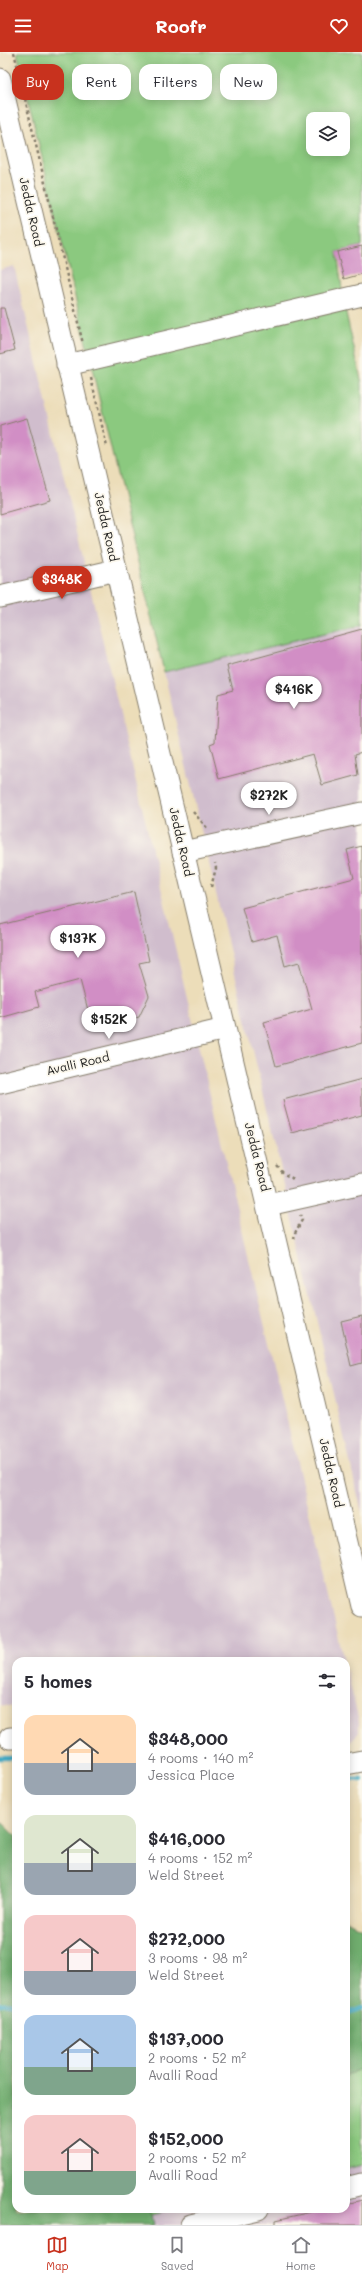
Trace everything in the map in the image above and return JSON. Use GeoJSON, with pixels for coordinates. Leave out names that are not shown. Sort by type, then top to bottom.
{"type":"FeatureCollection","features":[{"type":"Feature","properties":{"kind":"street","name":"Jedda Road"},"geometry":{"type":"LineString","coordinates":[[0,79],[362,1606]]}},
{"type":"Feature","properties":{"kind":"street"},"geometry":{"type":"LineString","coordinates":[[67,365],[362,295]]}},
{"type":"Feature","properties":{"kind":"street"},"geometry":{"type":"LineString","coordinates":[[0,597],[116,570]]}},
{"type":"Feature","properties":{"kind":"street"},"geometry":{"type":"LineString","coordinates":[[183,852],[362,813]]}},
{"type":"Feature","properties":{"kind":"street","name":"Avalli Road"},"geometry":{"type":"LineString","coordinates":[[0,1083],[225,1029]]}},
{"type":"Feature","properties":{"kind":"street"},"geometry":{"type":"LineString","coordinates":[[268,1205],[362,1184]]}},
{"type":"Feature","properties":{"kind":"street"},"geometry":{"type":"LineString","coordinates":[[350,1763],[362,1761]]}},
{"type":"Feature","properties":{"kind":"street"},"geometry":{"type":"LineString","coordinates":[[350,2187],[362,2184]]}},
{"type":"Feature","properties":{"kind":"street"},"geometry":{"type":"LineString","coordinates":[[191,2225],[241,2213]]}},
{"type":"Feature","properties":{"kind":"path"},"geometry":{"type":"LineString","coordinates":[[14,52],[84,348]]}},
{"type":"Feature","properties":{"kind":"shaded area"},"geometry":{"type":"Polygon","coordinates":[[[14,266],[343,1657],[12,1657],[12,1706],[0,1705],[0,270],[14,266]]]}},
{"type":"Feature","properties":{"kind":"shaded area"},"geometry":{"type":"Polygon","coordinates":[[[362,625],[362,1513],[164,672],[362,625]]]}},
{"type":"Feature","properties":{"kind":"shaded area"},"geometry":{"type":"Polygon","coordinates":[[[350,1684],[359,1721],[359,1731],[350,1742],[350,1684]]]}},
{"type":"Feature","properties":{"kind":"shaded area"},"geometry":{"type":"Polygon","coordinates":[[[362,2165],[362,2225],[153,2225],[151,2215],[160,2213],[350,2213],[350,2168],[362,2165]]]}},
{"type":"Feature","properties":{"kind":"green space"},"geometry":{"type":"Polygon","coordinates":[[[17,52],[362,52],[362,246],[337,252],[344,304],[362,384],[362,625],[164,672],[28,100],[64,100],[64,64],[20,64],[17,52]]]}},
{"type":"Feature","properties":{"kind":"green space"},"geometry":{"type":"Polygon","coordinates":[[[0,1820],[12,1832],[12,2213],[151,2213],[153,2225],[0,2225],[0,1820]]]}},
{"type":"Feature","properties":{"kind":"green space"},"geometry":{"type":"Polygon","coordinates":[[[350,1922],[362,1928],[362,2067],[350,2074],[350,1922]]]}},
{"type":"Feature","properties":{"kind":"green space"},"geometry":{"type":"Polygon","coordinates":[[[362,2067],[362,2165],[350,2168],[350,2074],[362,2067]]]}},
{"type":"Feature","properties":{"kind":"building"},"geometry":{"type":"Polygon","coordinates":[[[362,246],[362,274],[344,279],[337,252],[362,246]]]}},
{"type":"Feature","properties":{"kind":"building"},"geometry":{"type":"Polygon","coordinates":[[[0,308],[4,308],[15,350],[0,354],[0,308]]]}},
{"type":"Feature","properties":{"kind":"building"},"geometry":{"type":"Polygon","coordinates":[[[27,418],[50,500],[0,514],[0,426],[27,418]]]}},
{"type":"Feature","properties":{"kind":"building"},"geometry":{"type":"Polygon","coordinates":[[[362,629],[362,752],[355,754],[358,775],[322,785],[313,754],[219,779],[210,744],[215,742],[218,694],[233,690],[227,666],[362,629]]]}},
{"type":"Feature","properties":{"kind":"building"},"geometry":{"type":"Polygon","coordinates":[[[362,846],[362,1043],[276,1066],[264,1022],[312,1009],[299,962],[285,966],[277,935],[252,942],[242,908],[354,878],[347,850],[362,846]]]}},
{"type":"Feature","properties":{"kind":"building"},"geometry":{"type":"Polygon","coordinates":[[[134,892],[149,961],[139,963],[149,996],[139,1017],[93,1029],[80,980],[35,992],[39,1007],[0,1018],[0,925],[134,892]]]}},
{"type":"Feature","properties":{"kind":"building"},"geometry":{"type":"Polygon","coordinates":[[[362,1079],[362,1115],[292,1133],[283,1100],[362,1079]]]}},
{"type":"Feature","properties":{"kind":"building"},"geometry":{"type":"Polygon","coordinates":[[[362,1316],[362,1363],[351,1366],[341,1321],[362,1316]]]}},
{"type":"Feature","properties":{"kind":"building"},"geometry":{"type":"Polygon","coordinates":[[[362,2200],[362,2225],[276,2225],[276,2220],[307,2213],[350,2213],[350,2203],[362,2200]]]}},
{"type":"Feature","properties":{"kind":"waterway"},"geometry":{"type":"LineString","coordinates":[[0,1758],[12,1758]]}},
{"type":"Feature","properties":{"kind":"waterway"},"geometry":{"type":"LineString","coordinates":[[350,1779],[362,1780]]}},
{"type":"Feature","properties":{"kind":"waterway"},"geometry":{"type":"LineString","coordinates":[[0,2004],[12,2003]]}},
{"type":"Feature","properties":{"kind":"waterway"},"geometry":{"type":"LineString","coordinates":[[350,2012],[362,2008]]}}]}
